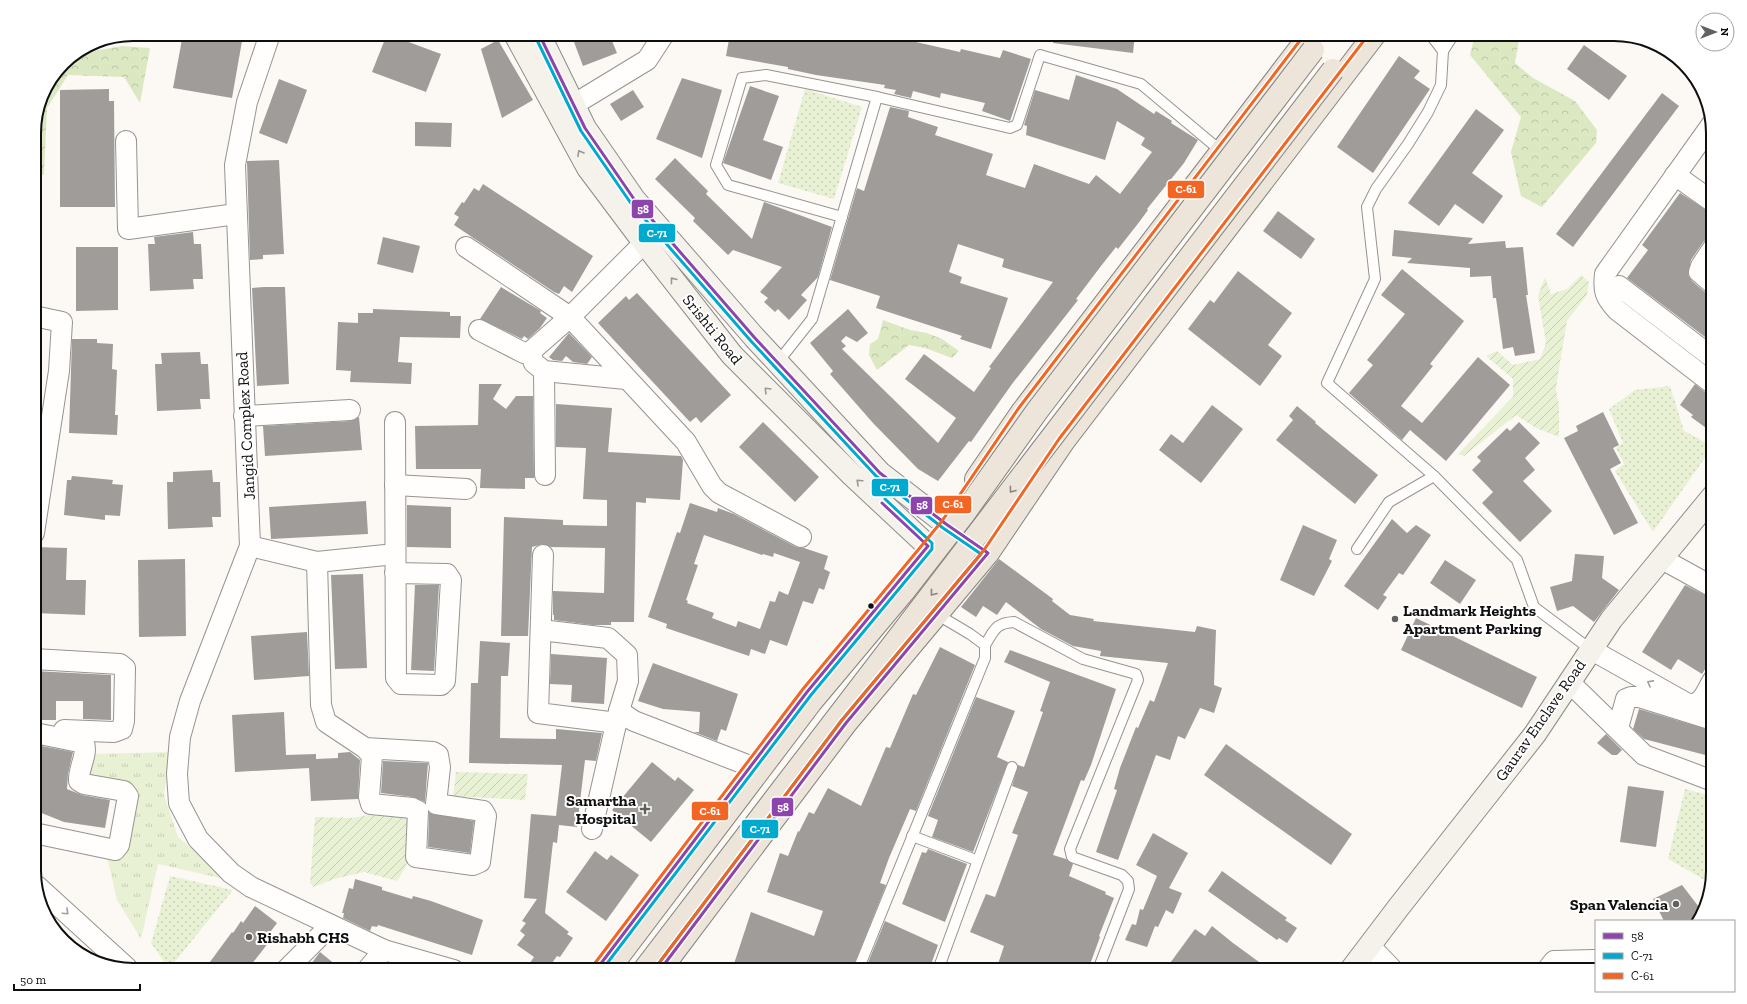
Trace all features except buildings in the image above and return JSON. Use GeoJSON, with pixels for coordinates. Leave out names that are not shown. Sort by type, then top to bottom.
{"type":"FeatureCollection","features":[{"type":"Feature","properties":{"kind":"main road","name":"Srishti Road"},"geometry":{"type":"LineString","coordinates":[[518,41],[588,168],[602,171],[634,199],[754,337],[880,473],[946,524],[988,553]]}},
{"type":"Feature","properties":{"kind":"main road","name":"Srishti Road"},"geometry":{"type":"LineString","coordinates":[[542,41],[585,128],[602,171],[644,243],[732,355],[852,475],[928,546],[968,578]]}},
{"type":"Feature","properties":{"kind":"main road"},"geometry":{"type":"LineString","coordinates":[[601,963],[807,692],[946,524],[1022,412],[1221,152],[1315,41]]}},
{"type":"Feature","properties":{"kind":"main road"},"geometry":{"type":"LineString","coordinates":[[613,963],[811,702],[904,590],[963,515],[1038,411],[1316,41]]}},
{"type":"Feature","properties":{"kind":"main road"},"geometry":{"type":"LineString","coordinates":[[649,963],[1356,41]]}},
{"type":"Feature","properties":{"kind":"main road"},"geometry":{"type":"LineString","coordinates":[[665,963],[846,723],[938,615],[988,553],[1063,442],[1370,41]]}},
{"type":"Feature","properties":{"kind":"main road"},"geometry":{"type":"LineString","coordinates":[[732,355],[754,337]]}},
{"type":"Feature","properties":{"kind":"main road","name":"Gaurav Enclave Road"},"geometry":{"type":"LineString","coordinates":[[1357,963],[1398,908],[1535,734],[1590,649],[1611,620],[1706,505]]}},
{"type":"Feature","properties":{"kind":"street","name":"Jangid Complex Road"},"geometry":{"type":"LineString","coordinates":[[250,546],[250,498],[244,416],[235,165],[246,102],[268,41]]}},
{"type":"Feature","properties":{"kind":"street"},"geometry":{"type":"LineString","coordinates":[[574,105],[647,60],[659,41]]}},
{"type":"Feature","properties":{"kind":"street"},"geometry":{"type":"LineString","coordinates":[[1706,132],[1605,274],[1604,287],[1608,300],[1617,310],[1706,379]]}},
{"type":"Feature","properties":{"kind":"street"},"geometry":{"type":"LineString","coordinates":[[126,141],[128,229],[236,214]]}},
{"type":"Feature","properties":{"kind":"street"},"geometry":{"type":"LineString","coordinates":[[1679,170],[1706,184]]}},
{"type":"Feature","properties":{"kind":"street"},"geometry":{"type":"LineString","coordinates":[[1679,170],[1706,195]]}},
{"type":"Feature","properties":{"kind":"street"},"geometry":{"type":"LineString","coordinates":[[479,330],[524,353],[530,352],[570,317],[644,243]]}},
{"type":"Feature","properties":{"kind":"street"},"geometry":{"type":"LineString","coordinates":[[466,246],[570,317],[686,442],[712,486],[719,493],[801,538]]}},
{"type":"Feature","properties":{"kind":"street"},"geometry":{"type":"LineString","coordinates":[[1706,258],[1700,266],[1699,272],[1706,278]]}},
{"type":"Feature","properties":{"kind":"street"},"geometry":{"type":"LineString","coordinates":[[1619,286],[1706,353]]}},
{"type":"Feature","properties":{"kind":"street"},"geometry":{"type":"LineString","coordinates":[[1636,325],[1648,309]]}},
{"type":"Feature","properties":{"kind":"street"},"geometry":{"type":"LineString","coordinates":[[41,318],[62,322],[59,371],[41,488]]}},
{"type":"Feature","properties":{"kind":"street"},"geometry":{"type":"LineString","coordinates":[[530,352],[534,363],[544,371],[626,379]]}},
{"type":"Feature","properties":{"kind":"street"},"geometry":{"type":"LineString","coordinates":[[544,371],[544,475]]}},
{"type":"Feature","properties":{"kind":"street"},"geometry":{"type":"LineString","coordinates":[[244,416],[350,410]]}},
{"type":"Feature","properties":{"kind":"street"},"geometry":{"type":"LineString","coordinates":[[395,422],[395,564],[396,678],[401,684],[441,685],[445,681],[451,580],[447,574],[395,564],[317,562],[250,546],[190,701],[180,737],[177,774],[179,803],[198,840],[231,873],[251,887],[384,950],[430,963]]}},
{"type":"Feature","properties":{"kind":"street"},"geometry":{"type":"LineString","coordinates":[[395,485],[466,489]]}},
{"type":"Feature","properties":{"kind":"street"},"geometry":{"type":"LineString","coordinates":[[543,555],[538,713],[618,717],[634,721],[750,766]]}},
{"type":"Feature","properties":{"kind":"street"},"geometry":{"type":"LineString","coordinates":[[1662,559],[1706,582]]}},
{"type":"Feature","properties":{"kind":"street"},"geometry":{"type":"LineString","coordinates":[[317,562],[321,705],[326,722],[366,748],[372,756],[369,797],[370,804],[412,808],[418,811],[416,857],[473,865],[480,862],[486,816],[483,811],[436,804],[440,767],[438,755],[433,752],[366,748]]}},
{"type":"Feature","properties":{"kind":"street"},"geometry":{"type":"LineString","coordinates":[[541,630],[608,638],[627,655],[628,680],[592,829]]}},
{"type":"Feature","properties":{"kind":"street"},"geometry":{"type":"LineString","coordinates":[[1590,649],[1688,704],[1695,705],[1700,702],[1706,692]]}},
{"type":"Feature","properties":{"kind":"street"},"geometry":{"type":"LineString","coordinates":[[41,659],[120,664],[124,666],[126,672],[124,721],[122,729],[114,732],[41,729]]}},
{"type":"Feature","properties":{"kind":"street"},"geometry":{"type":"LineString","coordinates":[[1569,682],[1618,728],[1644,755],[1706,778]]}},
{"type":"Feature","properties":{"kind":"street"},"geometry":{"type":"LineString","coordinates":[[1618,728],[1626,699],[1631,697],[1639,697],[1706,718]]}},
{"type":"Feature","properties":{"kind":"street"},"geometry":{"type":"LineString","coordinates":[[41,734],[84,743],[86,750],[79,770],[79,781],[84,784],[124,791],[128,800],[119,845],[115,850],[41,834]]}},
{"type":"Feature","properties":{"kind":"street"},"geometry":{"type":"LineString","coordinates":[[43,892],[120,962]]}},
{"type":"Feature","properties":{"kind":"street"},"geometry":{"type":"LineString","coordinates":[[293,963],[331,925]]}},
{"type":"Feature","properties":{"kind":"street"},"geometry":{"type":"LineString","coordinates":[[1370,946],[1386,963]]}},
{"type":"Feature","properties":{"kind":"street"},"geometry":{"type":"LineString","coordinates":[[372,963],[384,950]]}},
{"type":"Feature","properties":{"kind":"street"},"geometry":{"type":"LineString","coordinates":[[1552,963],[1554,961],[1594,960]]}},
{"type":"Feature","properties":{"kind":"lane"},"geometry":{"type":"LineString","coordinates":[[1435,41],[1443,51]]}},
{"type":"Feature","properties":{"kind":"lane"},"geometry":{"type":"LineString","coordinates":[[1449,41],[1443,51],[1441,85],[1428,112],[1408,144],[1376,189],[1367,207],[1375,279],[1327,383],[1434,476],[1517,560],[1534,607],[1590,649]]}},
{"type":"Feature","properties":{"kind":"lane"},"geometry":{"type":"LineString","coordinates":[[842,217],[728,185],[716,165],[742,78],[766,76],[877,97],[1010,128],[1017,125],[1040,55],[1141,84],[1221,152]]}},
{"type":"Feature","properties":{"kind":"lane"},"geometry":{"type":"LineString","coordinates":[[778,362],[812,319],[877,97]]}},
{"type":"Feature","properties":{"kind":"lane"},"geometry":{"type":"LineString","coordinates":[[1357,549],[1389,502],[1434,476]]}},
{"type":"Feature","properties":{"kind":"lane"},"geometry":{"type":"LineString","coordinates":[[938,615],[970,634],[985,645]]}},
{"type":"Feature","properties":{"kind":"lane"},"geometry":{"type":"LineString","coordinates":[[861,963],[985,658],[985,645],[997,625],[1004,622],[1014,622],[1082,659],[1136,674],[1138,680],[1070,849],[1072,857],[1122,875],[1128,881],[1129,889],[1101,963]]}},
{"type":"Feature","properties":{"kind":"lane"},"geometry":{"type":"LineString","coordinates":[[940,963],[976,860],[1012,767]]}},
{"type":"Feature","properties":{"kind":"lane"},"geometry":{"type":"LineString","coordinates":[[912,836],[976,860]]}},
{"type":"Feature","properties":{"kind":"green space"},"geometry":{"type":"Polygon","coordinates":[[[1473,41],[1519,41],[1515,63],[1533,78],[1575,101],[1597,130],[1596,143],[1542,207],[1521,196],[1511,152],[1521,117],[1470,55],[1473,41]]]}},
{"type":"Feature","properties":{"kind":"green space"},"geometry":{"type":"Polygon","coordinates":[[[122,46],[150,48],[140,103],[124,77],[68,75],[47,108],[44,175],[41,175],[41,127],[44,109],[48,98],[64,72],[72,64],[89,52],[122,46]]]}},
{"type":"Feature","properties":{"kind":"green space"},"geometry":{"type":"Polygon","coordinates":[[[805,89],[862,107],[834,199],[778,183],[805,89]]]}},
{"type":"Feature","properties":{"kind":"green space"},"geometry":{"type":"Polygon","coordinates":[[[1581,275],[1589,282],[1587,295],[1567,321],[1557,381],[1556,390],[1559,406],[1559,437],[1536,428],[1516,415],[1464,456],[1458,454],[1513,397],[1513,379],[1486,356],[1497,351],[1513,365],[1540,359],[1546,343],[1538,296],[1545,277],[1551,294],[1567,289],[1581,275]]]}},
{"type":"Feature","properties":{"kind":"green space"},"geometry":{"type":"Polygon","coordinates":[[[883,320],[910,330],[927,333],[942,339],[959,351],[952,358],[925,348],[909,345],[877,370],[869,355],[870,344],[878,339],[883,320]]]}},
{"type":"Feature","properties":{"kind":"green space"},"geometry":{"type":"Polygon","coordinates":[[[1670,386],[1684,431],[1706,442],[1706,456],[1653,532],[1615,471],[1624,464],[1616,448],[1623,443],[1609,409],[1635,390],[1670,386]]]}},
{"type":"Feature","properties":{"kind":"green space"},"geometry":{"type":"Polygon","coordinates":[[[170,752],[164,795],[178,837],[229,880],[158,864],[141,939],[117,900],[107,857],[120,788],[83,778],[91,754],[170,752]]]}},
{"type":"Feature","properties":{"kind":"green space"},"geometry":{"type":"Polygon","coordinates":[[[456,772],[528,774],[525,800],[453,796],[456,772]]]}},
{"type":"Feature","properties":{"kind":"green space"},"geometry":{"type":"Polygon","coordinates":[[[1685,789],[1706,794],[1705,880],[1668,859],[1685,789]]]}},
{"type":"Feature","properties":{"kind":"green space"},"geometry":{"type":"Polygon","coordinates":[[[368,815],[414,818],[412,843],[406,866],[397,881],[364,872],[334,879],[314,887],[310,883],[315,817],[352,818],[368,815]]]}},
{"type":"Feature","properties":{"kind":"green space"},"geometry":{"type":"Polygon","coordinates":[[[170,876],[233,890],[174,963],[165,963],[151,943],[170,876]]]}},
{"type":"Feature","properties":{"kind":"transit line","name":"C-71"},"geometry":{"type":"LineString","coordinates":[[537,41],[581,131],[630,202],[750,340],[876,476],[943,528],[981,554],[842,720],[659,963]]}},
{"type":"Feature","properties":{"kind":"transit line","name":"58"},"geometry":{"type":"LineString","coordinates":[[542,41],[585,128],[634,199],[754,337],[880,473],[946,524],[988,553],[846,723],[665,963]]}},
{"type":"Feature","properties":{"kind":"transit line","name":"C-61"},"geometry":{"type":"LineString","coordinates":[[595,963],[803,689],[942,521],[1018,409],[1300,41]]}},
{"type":"Feature","properties":{"kind":"transit line","name":"C-61"},"geometry":{"type":"LineString","coordinates":[[659,963],[842,720],[984,550],[1059,439],[1364,41]]}},
{"type":"Feature","properties":{"kind":"transit line","name":"C-71"},"geometry":{"type":"LineString","coordinates":[[607,963],[811,695],[932,549],[932,543],[885,499]]}},
{"type":"Feature","properties":{"kind":"transit line","name":"58"},"geometry":{"type":"LineString","coordinates":[[601,963],[807,692],[928,546],[882,503]]}},
{"type":"Feature","properties":{"kind":"place","name":"Landmark Heights Apartment Parking"},"geometry":{"type":"Point","coordinates":[1395,619]}},
{"type":"Feature","properties":{"kind":"place","name":"Samartha Hospital"},"geometry":{"type":"Point","coordinates":[645,809]}},
{"type":"Feature","properties":{"kind":"place","name":"Span Valencia"},"geometry":{"type":"Point","coordinates":[1676,904]}},
{"type":"Feature","properties":{"kind":"place","name":"Rishabh CHS"},"geometry":{"type":"Point","coordinates":[249,937]}}]}
